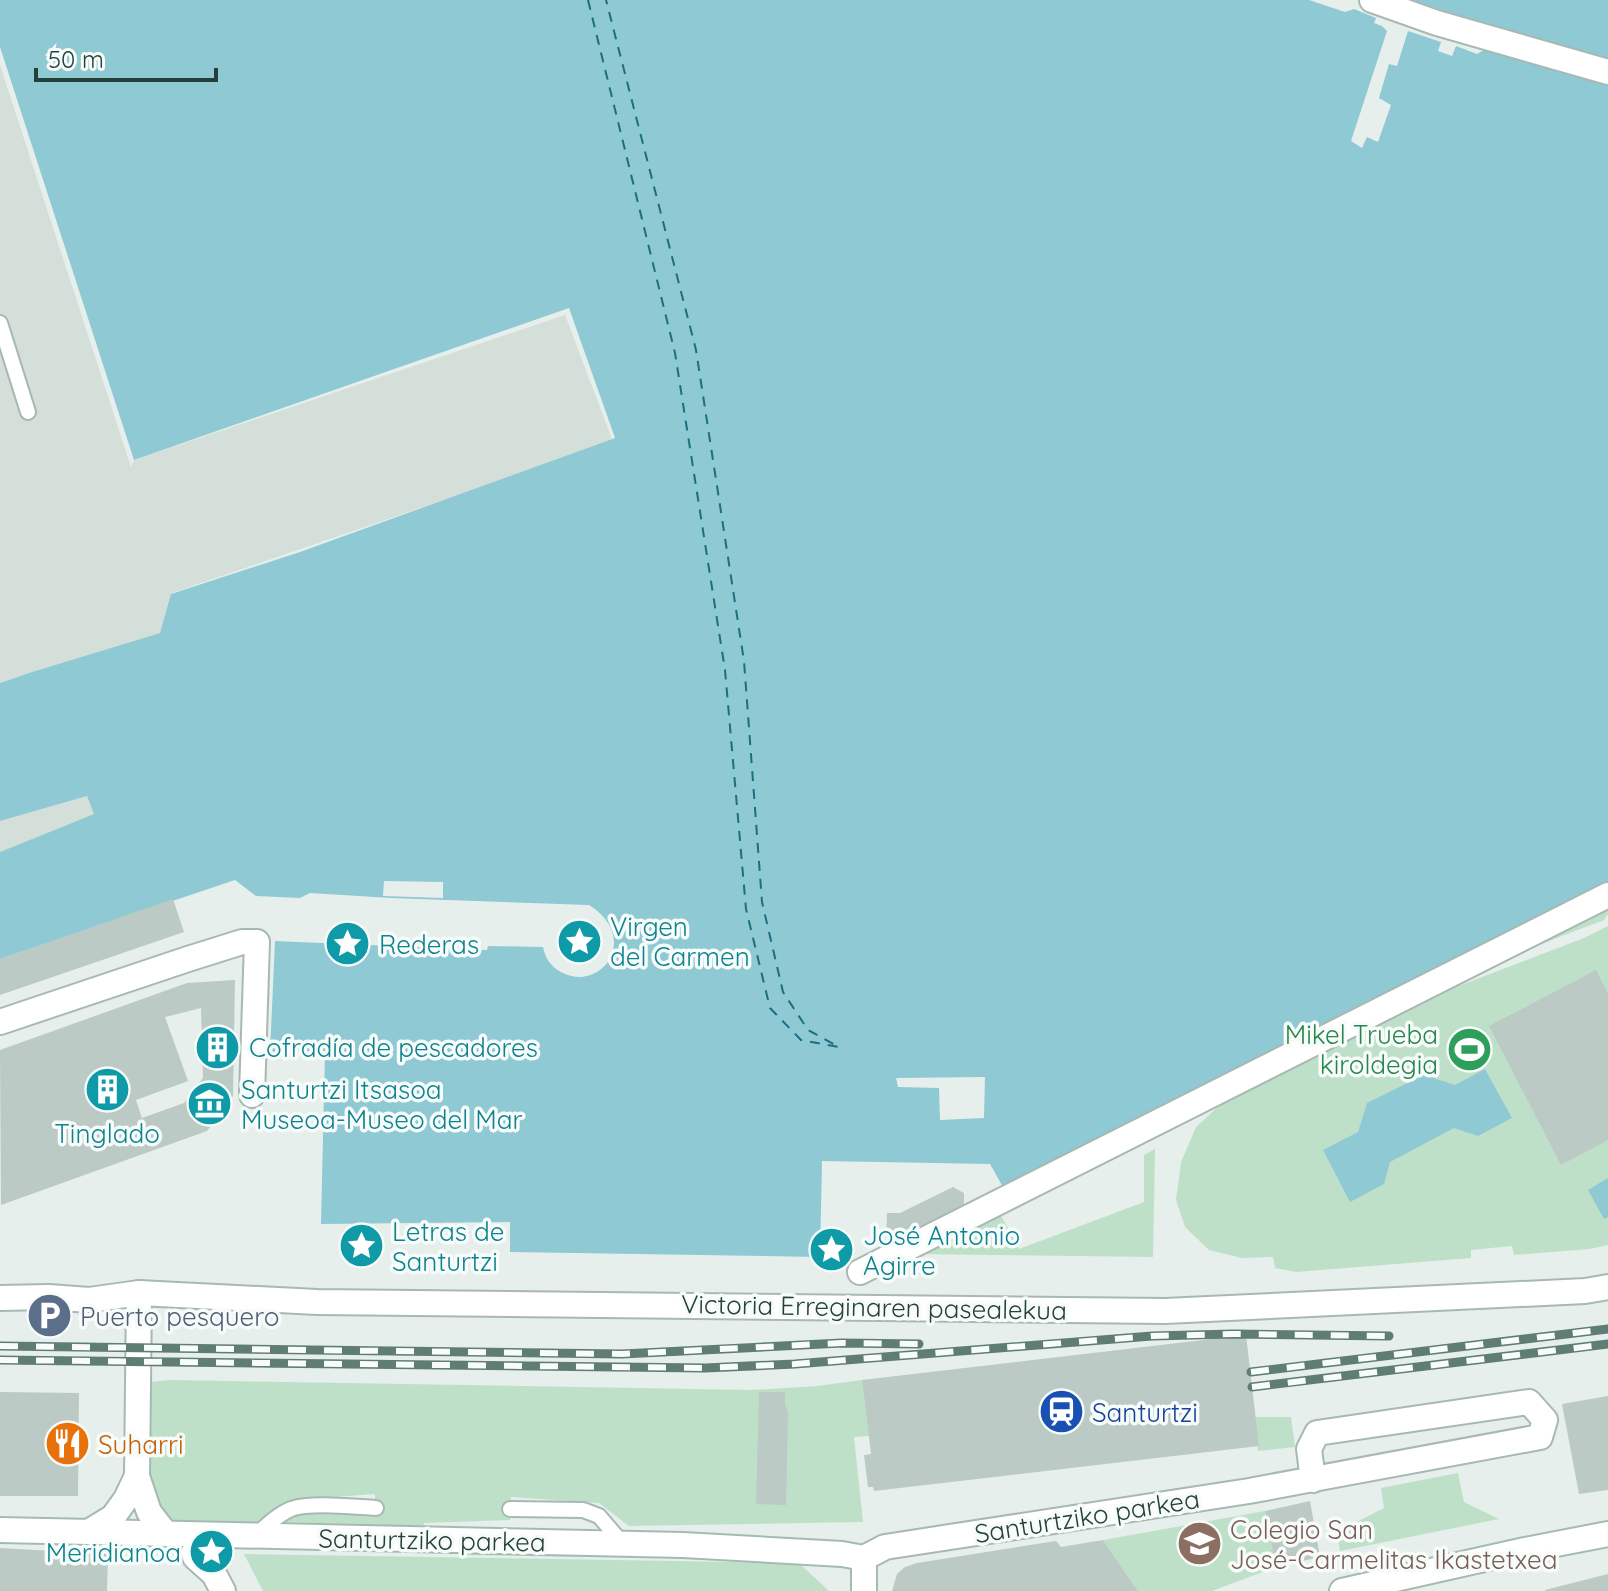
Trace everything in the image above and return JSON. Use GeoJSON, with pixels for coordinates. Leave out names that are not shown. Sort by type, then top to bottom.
{"type":"FeatureCollection","features":[{"type":"Feature","properties":{"kind":"street"},"geometry":{"type":"LineString","coordinates":[[1372,0],[1437,23],[1608,72]]}},
{"type":"Feature","properties":{"kind":"street"},"geometry":{"type":"LineString","coordinates":[[860,1272],[1608,895]]}},
{"type":"Feature","properties":{"kind":"street"},"geometry":{"type":"LineString","coordinates":[[0,1022],[242,942],[257,942],[252,1095]]}},
{"type":"Feature","properties":{"kind":"street","name":"Victoria Erreginaren pasealekua"},"geometry":{"type":"LineString","coordinates":[[0,1298],[89,1300],[139,1293],[317,1302],[1165,1311],[1559,1293],[1608,1287]]}},
{"type":"Feature","properties":{"kind":"street"},"geometry":{"type":"LineString","coordinates":[[139,1293],[137,1476],[149,1512],[166,1534]]}},
{"type":"Feature","properties":{"kind":"street","name":"Santurtziko parkea"},"geometry":{"type":"LineString","coordinates":[[0,1530],[683,1545],[842,1554],[864,1558],[885,1547],[1313,1480],[1540,1437],[1545,1420],[1529,1402],[1317,1433],[1309,1449],[1313,1480]]}},
{"type":"Feature","properties":{"kind":"street"},"geometry":{"type":"LineString","coordinates":[[90,1531],[113,1517],[137,1476]]}},
{"type":"Feature","properties":{"kind":"street"},"geometry":{"type":"LineString","coordinates":[[1342,1591],[1608,1534]]}},
{"type":"Feature","properties":{"kind":"street"},"geometry":{"type":"LineString","coordinates":[[194,1552],[195,1557],[214,1574],[223,1591]]}},
{"type":"Feature","properties":{"kind":"street"},"geometry":{"type":"LineString","coordinates":[[864,1558],[864,1591]]}},
{"type":"Feature","properties":{"kind":"lane"},"geometry":{"type":"LineString","coordinates":[[0,323],[28,412]]}},
{"type":"Feature","properties":{"kind":"lane"},"geometry":{"type":"LineString","coordinates":[[255,1536],[288,1510],[301,1506],[376,1508]]}},
{"type":"Feature","properties":{"kind":"lane"},"geometry":{"type":"LineString","coordinates":[[510,1509],[583,1510],[599,1516],[623,1544]]}},
{"type":"Feature","properties":{"kind":"shaded area"},"geometry":{"type":"Polygon","coordinates":[[[0,65],[131,467],[134,460],[565,315],[612,439],[172,593],[160,633],[0,683],[0,65]]]}},
{"type":"Feature","properties":{"kind":"shaded area"},"geometry":{"type":"Polygon","coordinates":[[[87,796],[94,814],[0,852],[0,821],[87,796]]]}},
{"type":"Feature","properties":{"kind":"green space"},"geometry":{"type":"Polygon","coordinates":[[[1608,907],[1604,920],[1523,951],[1608,907]]]}},
{"type":"Feature","properties":{"kind":"green space"},"geometry":{"type":"Polygon","coordinates":[[[577,922],[589,927],[594,939],[589,951],[577,956],[565,951],[560,939],[565,927],[577,922]]]}},
{"type":"Feature","properties":{"kind":"green space","name":"Mikel Trueba kiroldegia"},"geometry":{"type":"Polygon","coordinates":[[[1608,926],[1608,1245],[1514,1255],[1512,1246],[1471,1250],[1471,1258],[1296,1272],[1275,1268],[1273,1257],[1242,1258],[1209,1250],[1185,1227],[1176,1200],[1181,1162],[1196,1127],[1221,1104],[1448,990],[1608,926]]]}},
{"type":"Feature","properties":{"kind":"green space"},"geometry":{"type":"Polygon","coordinates":[[[1155,1149],[1153,1257],[918,1254],[999,1212],[1019,1249],[1144,1202],[1144,1155],[1155,1149]]]}},
{"type":"Feature","properties":{"kind":"green space"},"geometry":{"type":"Polygon","coordinates":[[[862,1380],[869,1436],[854,1437],[863,1522],[629,1526],[599,1503],[511,1497],[510,1520],[424,1523],[424,1526],[284,1522],[304,1512],[375,1514],[375,1494],[291,1500],[259,1523],[172,1522],[159,1510],[150,1495],[150,1382],[752,1390],[862,1380]]]}},
{"type":"Feature","properties":{"kind":"green space"},"geometry":{"type":"Polygon","coordinates":[[[1255,1417],[1291,1417],[1295,1447],[1258,1451],[1255,1417]]]}},
{"type":"Feature","properties":{"kind":"green space"},"geometry":{"type":"Polygon","coordinates":[[[1458,1473],[1464,1502],[1499,1519],[1340,1551],[1337,1532],[1384,1508],[1381,1488],[1458,1473]]]}},
{"type":"Feature","properties":{"kind":"green space"},"geometry":{"type":"Polygon","coordinates":[[[1265,1511],[1276,1567],[1212,1591],[1138,1591],[1103,1540],[1265,1511]]]}},
{"type":"Feature","properties":{"kind":"green space"},"geometry":{"type":"Polygon","coordinates":[[[464,1551],[673,1554],[673,1558],[463,1555],[464,1551]]]}},
{"type":"Feature","properties":{"kind":"green space"},"geometry":{"type":"Polygon","coordinates":[[[244,1554],[799,1563],[829,1591],[263,1591],[244,1554]]]}},
{"type":"Feature","properties":{"kind":"water"},"geometry":{"type":"Polygon","coordinates":[[[0,0],[1309,0],[1345,12],[1354,9],[1376,18],[1374,23],[1387,31],[1351,141],[1362,148],[1367,137],[1378,142],[1391,105],[1379,98],[1389,64],[1397,66],[1408,31],[1441,42],[1438,51],[1452,56],[1456,46],[1477,54],[1484,50],[1608,84],[1608,882],[1003,1187],[990,1164],[822,1161],[820,1257],[510,1252],[510,1222],[321,1224],[325,1051],[270,1052],[275,941],[487,950],[488,946],[543,947],[554,968],[576,977],[602,969],[610,959],[614,946],[612,932],[604,918],[589,905],[310,893],[300,898],[256,896],[235,880],[0,959],[0,852],[94,814],[87,796],[0,821],[0,683],[160,633],[171,594],[300,552],[615,438],[569,308],[134,460],[0,47],[0,0]]]}},
{"type":"Feature","properties":{"kind":"water"},"geometry":{"type":"Polygon","coordinates":[[[1410,0],[1608,0],[1608,62],[1410,0]]]}},
{"type":"Feature","properties":{"kind":"water"},"geometry":{"type":"Polygon","coordinates":[[[1485,1069],[1512,1118],[1478,1136],[1454,1128],[1390,1162],[1384,1184],[1350,1202],[1323,1150],[1358,1132],[1367,1103],[1424,1075],[1455,1085],[1485,1069]]]}},
{"type":"Feature","properties":{"kind":"water"},"geometry":{"type":"Polygon","coordinates":[[[1608,1178],[1608,1217],[1604,1219],[1588,1190],[1608,1178]]]}},
{"type":"Feature","properties":{"kind":"pier"},"geometry":{"type":"Polygon","coordinates":[[[384,881],[443,882],[443,898],[383,896],[384,881]]]}},
{"type":"Feature","properties":{"kind":"pier"},"geometry":{"type":"Polygon","coordinates":[[[985,1077],[984,1118],[940,1120],[939,1088],[898,1087],[896,1078],[985,1077]]]}},
{"type":"Feature","properties":{"kind":"building"},"geometry":{"type":"Polygon","coordinates":[[[173,899],[184,932],[0,995],[0,959],[173,899]]]}},
{"type":"Feature","properties":{"kind":"building"},"geometry":{"type":"Polygon","coordinates":[[[1596,970],[1608,994],[1608,1140],[1561,1165],[1489,1026],[1596,970]]]}},
{"type":"Feature","properties":{"kind":"building"},"geometry":{"type":"Polygon","coordinates":[[[235,980],[233,1096],[207,1131],[1,1205],[0,1050],[187,983],[235,980]],[[201,1008],[165,1017],[188,1081],[136,1100],[142,1118],[184,1103],[203,1078],[201,1008]]]}},
{"type":"Feature","properties":{"kind":"building"},"geometry":{"type":"Polygon","coordinates":[[[953,1187],[964,1193],[964,1204],[959,1209],[900,1237],[886,1237],[887,1213],[900,1213],[953,1187]]]}},
{"type":"Feature","properties":{"kind":"building","name":"Santurtzi"},"geometry":{"type":"Polygon","coordinates":[[[1246,1335],[1259,1446],[874,1491],[873,1487],[868,1487],[864,1455],[871,1454],[862,1380],[1246,1335]]]}},
{"type":"Feature","properties":{"kind":"building"},"geometry":{"type":"Polygon","coordinates":[[[0,1392],[79,1393],[78,1496],[0,1496],[0,1392]]]}},
{"type":"Feature","properties":{"kind":"building"},"geometry":{"type":"Polygon","coordinates":[[[759,1392],[785,1392],[788,1412],[786,1505],[756,1504],[759,1392]]]}},
{"type":"Feature","properties":{"kind":"building"},"geometry":{"type":"Polygon","coordinates":[[[1608,1396],[1608,1490],[1579,1494],[1562,1404],[1608,1396]]]}},
{"type":"Feature","properties":{"kind":"building"},"geometry":{"type":"Polygon","coordinates":[[[1310,1501],[1320,1557],[1276,1567],[1265,1511],[1310,1501]]]}},
{"type":"Feature","properties":{"kind":"building"},"geometry":{"type":"Polygon","coordinates":[[[1103,1540],[1138,1591],[892,1591],[897,1574],[917,1563],[1056,1541],[1061,1547],[1103,1540]]]}},
{"type":"Feature","properties":{"kind":"building"},"geometry":{"type":"Polygon","coordinates":[[[0,1548],[108,1554],[107,1591],[0,1591],[0,1548]]]}},
{"type":"Feature","properties":{"kind":"building"},"geometry":{"type":"Polygon","coordinates":[[[1608,1574],[1608,1591],[1545,1591],[1545,1590],[1608,1574]]]}},
{"type":"Feature","properties":{"kind":"ferry route"},"geometry":{"type":"LineString","coordinates":[[588,0],[675,353],[725,670],[746,909],[770,1008],[801,1040],[839,1047],[808,1030],[783,992],[762,902],[744,661],[696,350],[606,0]]}},
{"type":"Feature","properties":{"kind":"railway"},"geometry":{"type":"LineString","coordinates":[[1251,1372],[1608,1329]]}},
{"type":"Feature","properties":{"kind":"railway"},"geometry":{"type":"LineString","coordinates":[[0,1360],[705,1368],[795,1364],[1152,1336],[1389,1336]]}},
{"type":"Feature","properties":{"kind":"railway"},"geometry":{"type":"LineString","coordinates":[[0,1346],[622,1354],[842,1343],[919,1344]]}},
{"type":"Feature","properties":{"kind":"railway"},"geometry":{"type":"LineString","coordinates":[[1252,1387],[1608,1344]]}},
{"type":"Feature","properties":{"kind":"place","name":"Virgen del Carmen"},"geometry":{"type":"Point","coordinates":[579,941]}},
{"type":"Feature","properties":{"kind":"place","name":"Rederas"},"geometry":{"type":"Point","coordinates":[348,944]}},
{"type":"Feature","properties":{"kind":"place","name":"Cofradía de pescadores"},"geometry":{"type":"Point","coordinates":[218,1047]}},
{"type":"Feature","properties":{"kind":"place","name":"Mikel Trueba kiroldegia"},"geometry":{"type":"Point","coordinates":[1469,1049]}},
{"type":"Feature","properties":{"kind":"place","name":"Tinglado"},"geometry":{"type":"Point","coordinates":[107,1090]}},
{"type":"Feature","properties":{"kind":"place","name":"Santurtzi Itsasoa Museoa-Museo del Mar"},"geometry":{"type":"Point","coordinates":[210,1104]}},
{"type":"Feature","properties":{"kind":"place","name":"Letras de Santurtzi"},"geometry":{"type":"Point","coordinates":[361,1246]}},
{"type":"Feature","properties":{"kind":"place","name":"José Antonio Agirre"},"geometry":{"type":"Point","coordinates":[832,1250]}},
{"type":"Feature","properties":{"kind":"place","name":"Puerto pesquero"},"geometry":{"type":"Point","coordinates":[49,1316]}},
{"type":"Feature","properties":{"kind":"place","name":"Santurtzi"},"geometry":{"type":"Point","coordinates":[1061,1412]}},
{"type":"Feature","properties":{"kind":"place","name":"Suharri"},"geometry":{"type":"Point","coordinates":[67,1444]}},
{"type":"Feature","properties":{"kind":"place","name":"Colegio San José-Carmelitas Ikastetxea"},"geometry":{"type":"Point","coordinates":[1199,1544]}},
{"type":"Feature","properties":{"kind":"place","name":"Meridianoa"},"geometry":{"type":"Point","coordinates":[212,1552]}}]}
